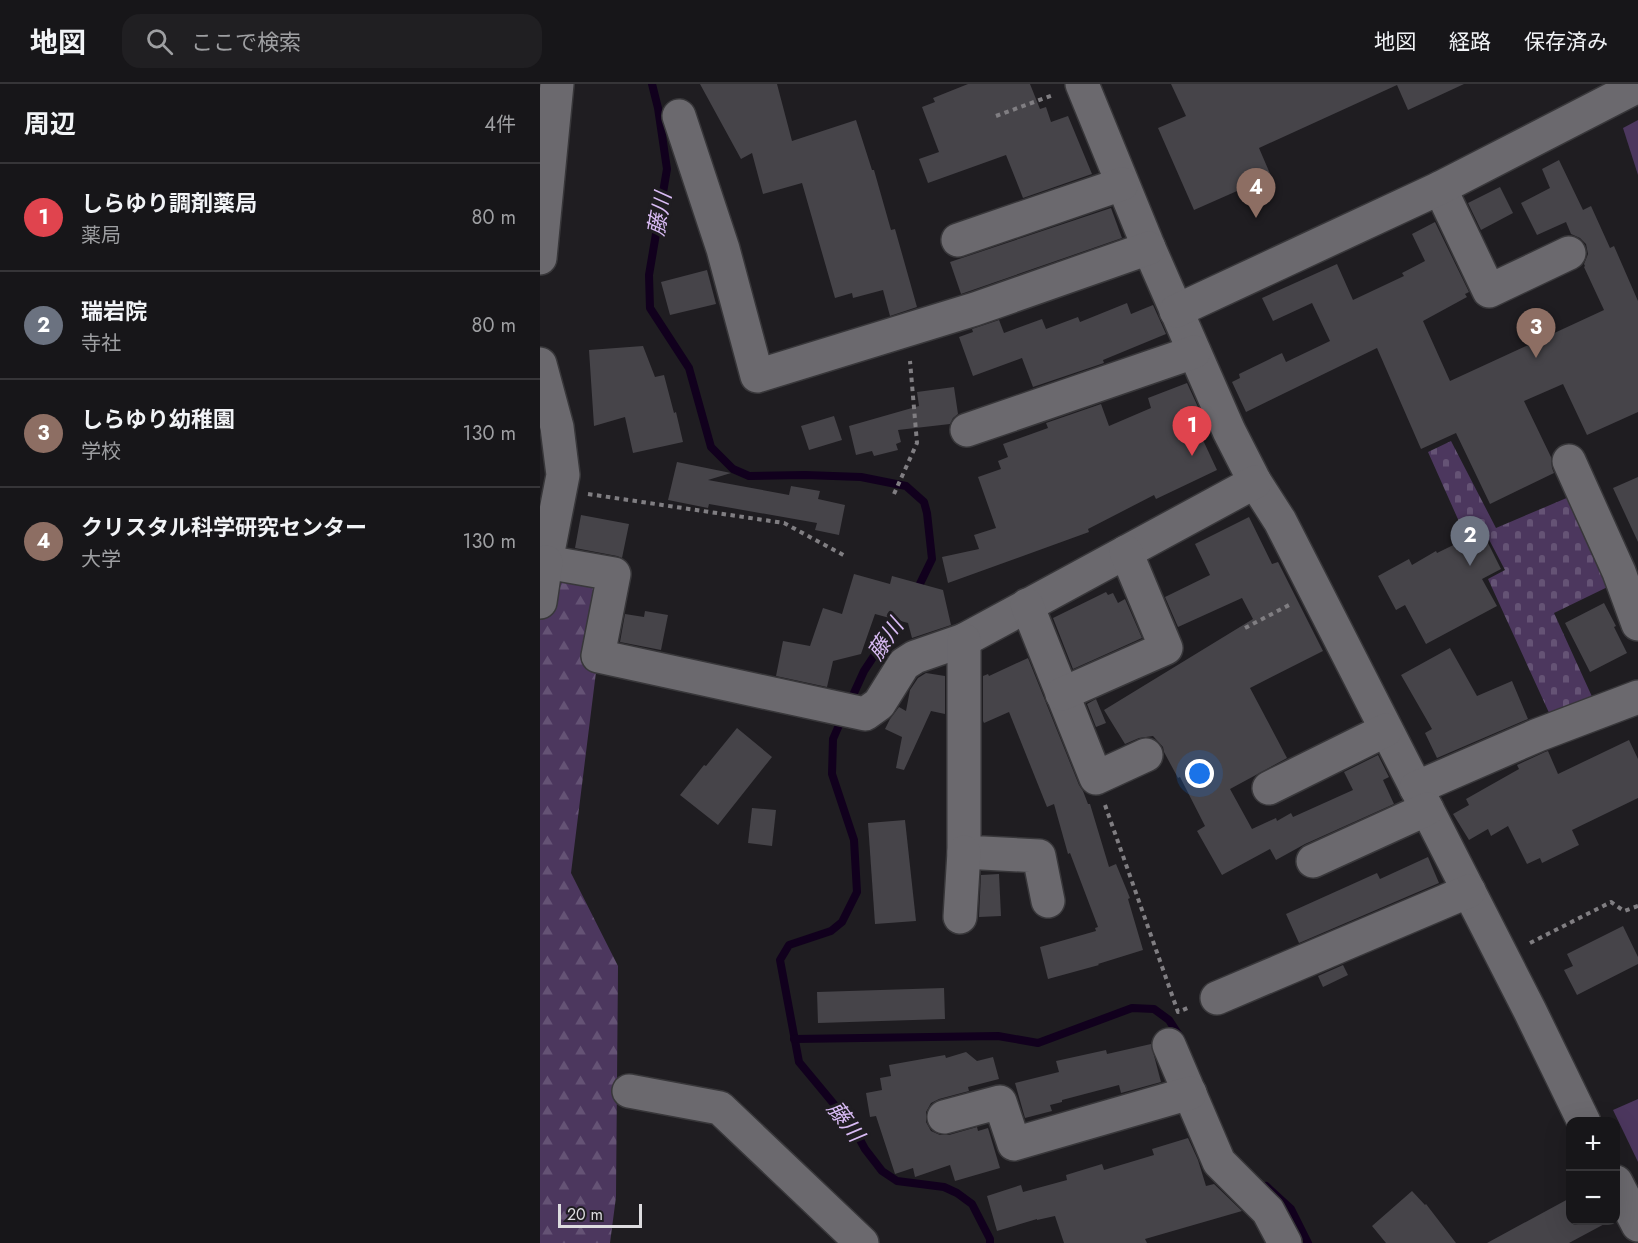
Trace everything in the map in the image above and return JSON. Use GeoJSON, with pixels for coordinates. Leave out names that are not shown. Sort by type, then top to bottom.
{"type":"FeatureCollection","features":[{"type":"Feature","properties":{"kind":"street"},"geometry":{"type":"LineString","coordinates":[[540,258],[556,84]]}},
{"type":"Feature","properties":{"kind":"street"},"geometry":{"type":"LineString","coordinates":[[1082,84],[1149,248],[1229,431],[1255,482],[1280,521],[1503,957],[1582,1117]]}},
{"type":"Feature","properties":{"kind":"street"},"geometry":{"type":"LineString","coordinates":[[1176,311],[1440,188],[1638,86]]}},
{"type":"Feature","properties":{"kind":"street"},"geometry":{"type":"LineString","coordinates":[[679,116],[723,249],[757,376],[975,309],[1149,248]]}},
{"type":"Feature","properties":{"kind":"street"},"geometry":{"type":"LineString","coordinates":[[958,240],[1122,184]]}},
{"type":"Feature","properties":{"kind":"street"},"geometry":{"type":"LineString","coordinates":[[1440,188],[1489,291],[1569,253]]}},
{"type":"Feature","properties":{"kind":"street"},"geometry":{"type":"LineString","coordinates":[[967,430],[1194,352]]}},
{"type":"Feature","properties":{"kind":"street"},"geometry":{"type":"LineString","coordinates":[[540,364],[548,428],[563,475],[540,602]]}},
{"type":"Feature","properties":{"kind":"street"},"geometry":{"type":"LineString","coordinates":[[1569,461],[1619,572],[1638,624]]}},
{"type":"Feature","properties":{"kind":"street"},"geometry":{"type":"LineString","coordinates":[[546,562],[614,574],[598,656],[865,714],[879,704],[904,664],[915,657],[964,640],[1255,482]]}},
{"type":"Feature","properties":{"kind":"street"},"geometry":{"type":"LineString","coordinates":[[1062,694],[1166,648],[1126,552]]}},
{"type":"Feature","properties":{"kind":"street"},"geometry":{"type":"LineString","coordinates":[[1027,605],[1096,778],[1146,755]]}},
{"type":"Feature","properties":{"kind":"street"},"geometry":{"type":"LineString","coordinates":[[960,917],[964,852],[964,640]]}},
{"type":"Feature","properties":{"kind":"street"},"geometry":{"type":"LineString","coordinates":[[1313,861],[1538,735],[1638,697]]}},
{"type":"Feature","properties":{"kind":"street"},"geometry":{"type":"LineString","coordinates":[[1269,788],[1386,730]]}},
{"type":"Feature","properties":{"kind":"street"},"geometry":{"type":"LineString","coordinates":[[964,852],[1040,856],[1048,901]]}},
{"type":"Feature","properties":{"kind":"street"},"geometry":{"type":"LineString","coordinates":[[1216,998],[1469,891]]}},
{"type":"Feature","properties":{"kind":"street"},"geometry":{"type":"LineString","coordinates":[[1169,1045],[1219,1162],[1268,1211],[1285,1243]]}},
{"type":"Feature","properties":{"kind":"street"},"geometry":{"type":"LineString","coordinates":[[629,1091],[720,1108],[862,1243]]}},
{"type":"Feature","properties":{"kind":"street"},"geometry":{"type":"LineString","coordinates":[[944,1117],[1000,1102],[1014,1144],[1190,1093]]}},
{"type":"Feature","properties":{"kind":"street"},"geometry":{"type":"LineString","coordinates":[[1620,1190],[1638,1225]]}},
{"type":"Feature","properties":{"kind":"street"},"geometry":{"type":"LineString","coordinates":[[1627,1243],[1638,1237]]}},
{"type":"Feature","properties":{"kind":"path"},"geometry":{"type":"LineString","coordinates":[[996,116],[1082,84]]}},
{"type":"Feature","properties":{"kind":"path"},"geometry":{"type":"LineString","coordinates":[[894,494],[917,443],[907,330]]}},
{"type":"Feature","properties":{"kind":"path"},"geometry":{"type":"LineString","coordinates":[[561,490],[784,523],[846,557]]}},
{"type":"Feature","properties":{"kind":"path"},"geometry":{"type":"LineString","coordinates":[[1245,628],[1316,592]]}},
{"type":"Feature","properties":{"kind":"path"},"geometry":{"type":"LineString","coordinates":[[1096,778],[1178,1012],[1216,998]]}},
{"type":"Feature","properties":{"kind":"path"},"geometry":{"type":"LineString","coordinates":[[1503,957],[1611,903],[1624,910],[1638,906]]}},
{"type":"Feature","properties":{"kind":"green space"},"geometry":{"type":"Polygon","coordinates":[[[1638,120],[1638,175],[1623,128],[1638,120]]]}},
{"type":"Feature","properties":{"kind":"green space"},"geometry":{"type":"Polygon","coordinates":[[[1451,441],[1496,528],[1583,491],[1622,580],[1554,613],[1599,712],[1556,728],[1488,579],[1505,570],[1483,528],[1461,526],[1428,452],[1451,441]]]}},
{"type":"Feature","properties":{"kind":"green space"},"geometry":{"type":"Polygon","coordinates":[[[540,565],[614,574],[598,656],[571,873],[618,966],[616,1197],[610,1243],[540,1243],[540,565]]]}},
{"type":"Feature","properties":{"kind":"green space"},"geometry":{"type":"Polygon","coordinates":[[[1638,1099],[1638,1162],[1620,1125],[1620,1117],[1616,1117],[1613,1110],[1638,1099]]]}},
{"type":"Feature","properties":{"kind":"building"},"geometry":{"type":"Polygon","coordinates":[[[700,84],[777,84],[792,141],[856,120],[872,170],[874,170],[891,230],[895,229],[917,307],[890,316],[883,290],[853,298],[852,293],[835,298],[802,183],[763,194],[752,153],[741,159],[700,84]]]}},
{"type":"Feature","properties":{"kind":"building"},"geometry":{"type":"Polygon","coordinates":[[[968,84],[1030,84],[1040,109],[1046,107],[1051,122],[1068,116],[1092,174],[1023,198],[1006,155],[928,183],[919,159],[939,152],[922,107],[935,102],[933,98],[968,84]]]}},
{"type":"Feature","properties":{"kind":"building"},"geometry":{"type":"Polygon","coordinates":[[[1171,84],[1464,84],[1408,110],[1397,85],[1259,148],[1271,176],[1194,210],[1158,128],[1186,116],[1171,84]]]}},
{"type":"Feature","properties":{"kind":"building"},"geometry":{"type":"Polygon","coordinates":[[[1559,160],[1583,210],[1591,206],[1610,248],[1614,246],[1638,301],[1638,412],[1587,435],[1563,384],[1524,401],[1551,457],[1554,473],[1490,504],[1456,433],[1421,449],[1377,348],[1246,412],[1232,382],[1240,378],[1239,374],[1282,353],[1286,362],[1330,341],[1312,303],[1273,321],[1262,298],[1337,264],[1353,300],[1404,276],[1402,273],[1425,261],[1412,234],[1435,222],[1469,292],[1465,294],[1467,297],[1423,321],[1450,381],[1604,310],[1584,267],[1588,254],[1586,244],[1571,234],[1566,222],[1537,235],[1521,203],[1550,188],[1542,169],[1559,160]]]}},
{"type":"Feature","properties":{"kind":"building"},"geometry":{"type":"Polygon","coordinates":[[[1500,187],[1513,213],[1481,230],[1468,203],[1500,187]]]}},
{"type":"Feature","properties":{"kind":"building"},"geometry":{"type":"Polygon","coordinates":[[[1111,208],[1122,238],[961,294],[950,262],[1111,208]]]}},
{"type":"Feature","properties":{"kind":"building"},"geometry":{"type":"Polygon","coordinates":[[[707,270],[716,304],[670,315],[661,282],[707,270]]]}},
{"type":"Feature","properties":{"kind":"building"},"geometry":{"type":"Polygon","coordinates":[[[1127,303],[1131,314],[1153,305],[1166,334],[1103,360],[1104,363],[1033,387],[1022,358],[973,376],[959,337],[973,332],[972,329],[999,320],[1004,333],[1042,319],[1046,329],[1078,317],[1080,322],[1127,303]]]}},
{"type":"Feature","properties":{"kind":"building"},"geometry":{"type":"Polygon","coordinates":[[[643,346],[655,377],[664,375],[683,442],[633,453],[625,417],[594,426],[589,350],[643,346]]]}},
{"type":"Feature","properties":{"kind":"building"},"geometry":{"type":"Polygon","coordinates":[[[1187,383],[1204,420],[1195,423],[1217,470],[1156,499],[1154,495],[1088,529],[1089,532],[948,583],[942,557],[979,549],[974,535],[996,528],[978,477],[1001,469],[998,461],[1008,457],[1003,444],[1048,428],[1046,423],[1101,404],[1109,426],[1151,408],[1148,398],[1187,383]]]}},
{"type":"Feature","properties":{"kind":"building"},"geometry":{"type":"Polygon","coordinates":[[[954,387],[958,414],[950,424],[898,430],[901,442],[896,444],[898,450],[874,456],[872,451],[856,455],[849,426],[919,406],[917,392],[954,387]]]}},
{"type":"Feature","properties":{"kind":"building"},"geometry":{"type":"Polygon","coordinates":[[[834,416],[842,440],[809,450],[801,426],[834,416]]]}},
{"type":"Feature","properties":{"kind":"building"},"geometry":{"type":"Polygon","coordinates":[[[677,462],[731,473],[708,480],[789,495],[791,486],[820,491],[818,499],[845,505],[839,535],[815,530],[817,523],[709,504],[708,508],[668,500],[677,462]]]}},
{"type":"Feature","properties":{"kind":"building"},"geometry":{"type":"Polygon","coordinates":[[[1638,477],[1638,542],[1613,488],[1638,477]]]}},
{"type":"Feature","properties":{"kind":"building"},"geometry":{"type":"Polygon","coordinates":[[[581,515],[629,524],[622,558],[575,548],[581,515]]]}},
{"type":"Feature","properties":{"kind":"building"},"geometry":{"type":"Polygon","coordinates":[[[1249,517],[1272,564],[1278,562],[1323,651],[1250,688],[1287,758],[1230,789],[1252,829],[1276,818],[1277,821],[1291,813],[1293,817],[1353,790],[1344,772],[1378,755],[1389,777],[1383,780],[1394,804],[1305,844],[1276,860],[1270,849],[1222,875],[1197,831],[1205,826],[1163,747],[1153,736],[1139,738],[1125,744],[1104,710],[1253,619],[1242,598],[1178,627],[1165,597],[1210,575],[1195,544],[1249,517]]]}},
{"type":"Feature","properties":{"kind":"building"},"geometry":{"type":"Polygon","coordinates":[[[1482,531],[1501,569],[1482,579],[1497,606],[1426,644],[1405,605],[1396,610],[1378,576],[1409,559],[1412,565],[1436,551],[1437,553],[1482,531]]]}},
{"type":"Feature","properties":{"kind":"building"},"geometry":{"type":"Polygon","coordinates":[[[854,574],[890,584],[892,576],[943,590],[951,625],[912,638],[908,623],[875,614],[861,654],[833,661],[827,687],[776,676],[783,641],[810,646],[823,608],[842,614],[854,574]]]}},
{"type":"Feature","properties":{"kind":"building"},"geometry":{"type":"Polygon","coordinates":[[[1106,592],[1108,595],[1113,593],[1118,603],[1125,599],[1142,638],[1073,669],[1053,618],[1106,592]]]}},
{"type":"Feature","properties":{"kind":"building"},"geometry":{"type":"Polygon","coordinates":[[[1604,603],[1627,653],[1590,672],[1565,623],[1604,603]]]}},
{"type":"Feature","properties":{"kind":"building"},"geometry":{"type":"Polygon","coordinates":[[[645,611],[668,615],[661,650],[620,642],[625,614],[644,617],[645,611]]]}},
{"type":"Feature","properties":{"kind":"building"},"geometry":{"type":"Polygon","coordinates":[[[1450,648],[1477,696],[1512,681],[1528,719],[1437,758],[1425,733],[1432,729],[1401,675],[1450,648]]]}},
{"type":"Feature","properties":{"kind":"building"},"geometry":{"type":"Polygon","coordinates":[[[1028,658],[1079,785],[1090,804],[1109,867],[1116,864],[1130,898],[1128,899],[1143,950],[1048,979],[1040,947],[1096,931],[1095,928],[1098,927],[1070,853],[1068,854],[1054,804],[1047,807],[1009,712],[984,723],[983,721],[983,676],[988,674],[989,676],[1028,658]]]}},
{"type":"Feature","properties":{"kind":"building"},"geometry":{"type":"Polygon","coordinates":[[[926,673],[945,676],[945,714],[931,711],[904,770],[896,768],[902,737],[885,729],[899,707],[906,711],[910,690],[918,678],[926,673]]]}},
{"type":"Feature","properties":{"kind":"building"},"geometry":{"type":"Polygon","coordinates":[[[1096,699],[1106,723],[1096,727],[1087,704],[1096,699]]]}},
{"type":"Feature","properties":{"kind":"building"},"geometry":{"type":"Polygon","coordinates":[[[737,728],[772,757],[718,825],[680,795],[737,728]]]}},
{"type":"Feature","properties":{"kind":"building"},"geometry":{"type":"Polygon","coordinates":[[[1629,740],[1638,759],[1638,798],[1572,830],[1579,845],[1542,863],[1540,858],[1527,864],[1508,826],[1491,836],[1488,829],[1469,840],[1453,814],[1469,805],[1466,799],[1519,769],[1517,765],[1545,752],[1548,751],[1558,774],[1629,740]]]}},
{"type":"Feature","properties":{"kind":"building"},"geometry":{"type":"Polygon","coordinates":[[[752,808],[776,810],[772,846],[748,843],[752,808]]]}},
{"type":"Feature","properties":{"kind":"building"},"geometry":{"type":"Polygon","coordinates":[[[905,820],[916,921],[875,924],[868,823],[905,820]]]}},
{"type":"Feature","properties":{"kind":"building"},"geometry":{"type":"Polygon","coordinates":[[[1428,857],[1439,883],[1299,943],[1286,914],[1377,873],[1380,879],[1428,857]]]}},
{"type":"Feature","properties":{"kind":"building"},"geometry":{"type":"Polygon","coordinates":[[[999,874],[1001,916],[979,917],[981,875],[999,874]]]}},
{"type":"Feature","properties":{"kind":"building"},"geometry":{"type":"Polygon","coordinates":[[[1623,926],[1638,957],[1638,964],[1577,995],[1564,970],[1573,966],[1567,954],[1623,926]]]}},
{"type":"Feature","properties":{"kind":"building"},"geometry":{"type":"Polygon","coordinates":[[[1343,965],[1348,975],[1323,987],[1318,976],[1343,965]]]}},
{"type":"Feature","properties":{"kind":"building"},"geometry":{"type":"Polygon","coordinates":[[[944,988],[945,1019],[818,1023],[817,992],[944,988]]]}},
{"type":"Feature","properties":{"kind":"building"},"geometry":{"type":"Polygon","coordinates":[[[1151,1044],[1161,1082],[1121,1093],[1119,1085],[1062,1100],[1062,1102],[1050,1105],[1052,1111],[1025,1118],[1015,1083],[1059,1072],[1056,1061],[1106,1050],[1107,1054],[1151,1044]]]}},
{"type":"Feature","properties":{"kind":"building"},"geometry":{"type":"Polygon","coordinates":[[[966,1052],[977,1061],[993,1057],[999,1079],[968,1087],[969,1091],[931,1103],[926,1112],[926,1122],[931,1131],[940,1135],[949,1135],[977,1127],[978,1131],[988,1128],[1000,1168],[955,1181],[950,1165],[915,1177],[913,1168],[895,1174],[876,1116],[870,1117],[866,1093],[882,1090],[880,1078],[891,1076],[889,1065],[945,1055],[946,1058],[966,1052]]]}},
{"type":"Feature","properties":{"kind":"building"},"geometry":{"type":"Polygon","coordinates":[[[1188,1138],[1206,1186],[1214,1184],[1242,1211],[1145,1239],[1147,1243],[1064,1243],[1055,1216],[997,1231],[987,1196],[1021,1185],[1023,1192],[1067,1180],[1066,1175],[1102,1164],[1104,1170],[1154,1155],[1152,1149],[1188,1138]]]}},
{"type":"Feature","properties":{"kind":"building"},"geometry":{"type":"Polygon","coordinates":[[[1412,1191],[1426,1204],[1456,1243],[1386,1243],[1372,1226],[1412,1191]]]}},
{"type":"Feature","properties":{"kind":"building"},"geometry":{"type":"Polygon","coordinates":[[[1566,1200],[1566,1225],[1603,1225],[1569,1243],[1487,1243],[1566,1200]]]}},
{"type":"Feature","properties":{"kind":"waterway","name":"藤川"},"geometry":{"type":"LineString","coordinates":[[652,84],[667,169],[649,275],[650,308],[689,368],[711,447],[733,469],[749,476],[861,477],[906,486],[924,502],[932,559],[915,594]]}},
{"type":"Feature","properties":{"kind":"waterway","name":"藤川"},"geometry":{"type":"LineString","coordinates":[[849,704],[864,671],[903,612]]}},
{"type":"Feature","properties":{"kind":"waterway","name":"藤川"},"geometry":{"type":"LineString","coordinates":[[843,716],[833,739],[832,774],[854,840],[857,892],[842,922],[831,931],[789,945],[780,960],[799,1062],[853,1127],[865,1149],[882,1171],[897,1181],[944,1187],[957,1193],[972,1204],[990,1243]]}},
{"type":"Feature","properties":{"kind":"waterway"},"geometry":{"type":"LineString","coordinates":[[794,1039],[998,1036],[1038,1043],[1132,1008],[1154,1009],[1169,1020],[1182,1040]]}},
{"type":"Feature","properties":{"kind":"waterway"},"geometry":{"type":"LineString","coordinates":[[1266,1186],[1291,1209],[1308,1243]]}},
{"type":"Feature","properties":{"kind":"place","name":"クリスタル科学研究センター"},"geometry":{"type":"Point","coordinates":[1256,218]}},
{"type":"Feature","properties":{"kind":"place","name":"しらゆり幼稚園"},"geometry":{"type":"Point","coordinates":[1536,358]}},
{"type":"Feature","properties":{"kind":"place","name":"しらゆり調剤薬局"},"geometry":{"type":"Point","coordinates":[1192,456]}},
{"type":"Feature","properties":{"kind":"place","name":"瑞岩院"},"geometry":{"type":"Point","coordinates":[1470,566]}}]}
